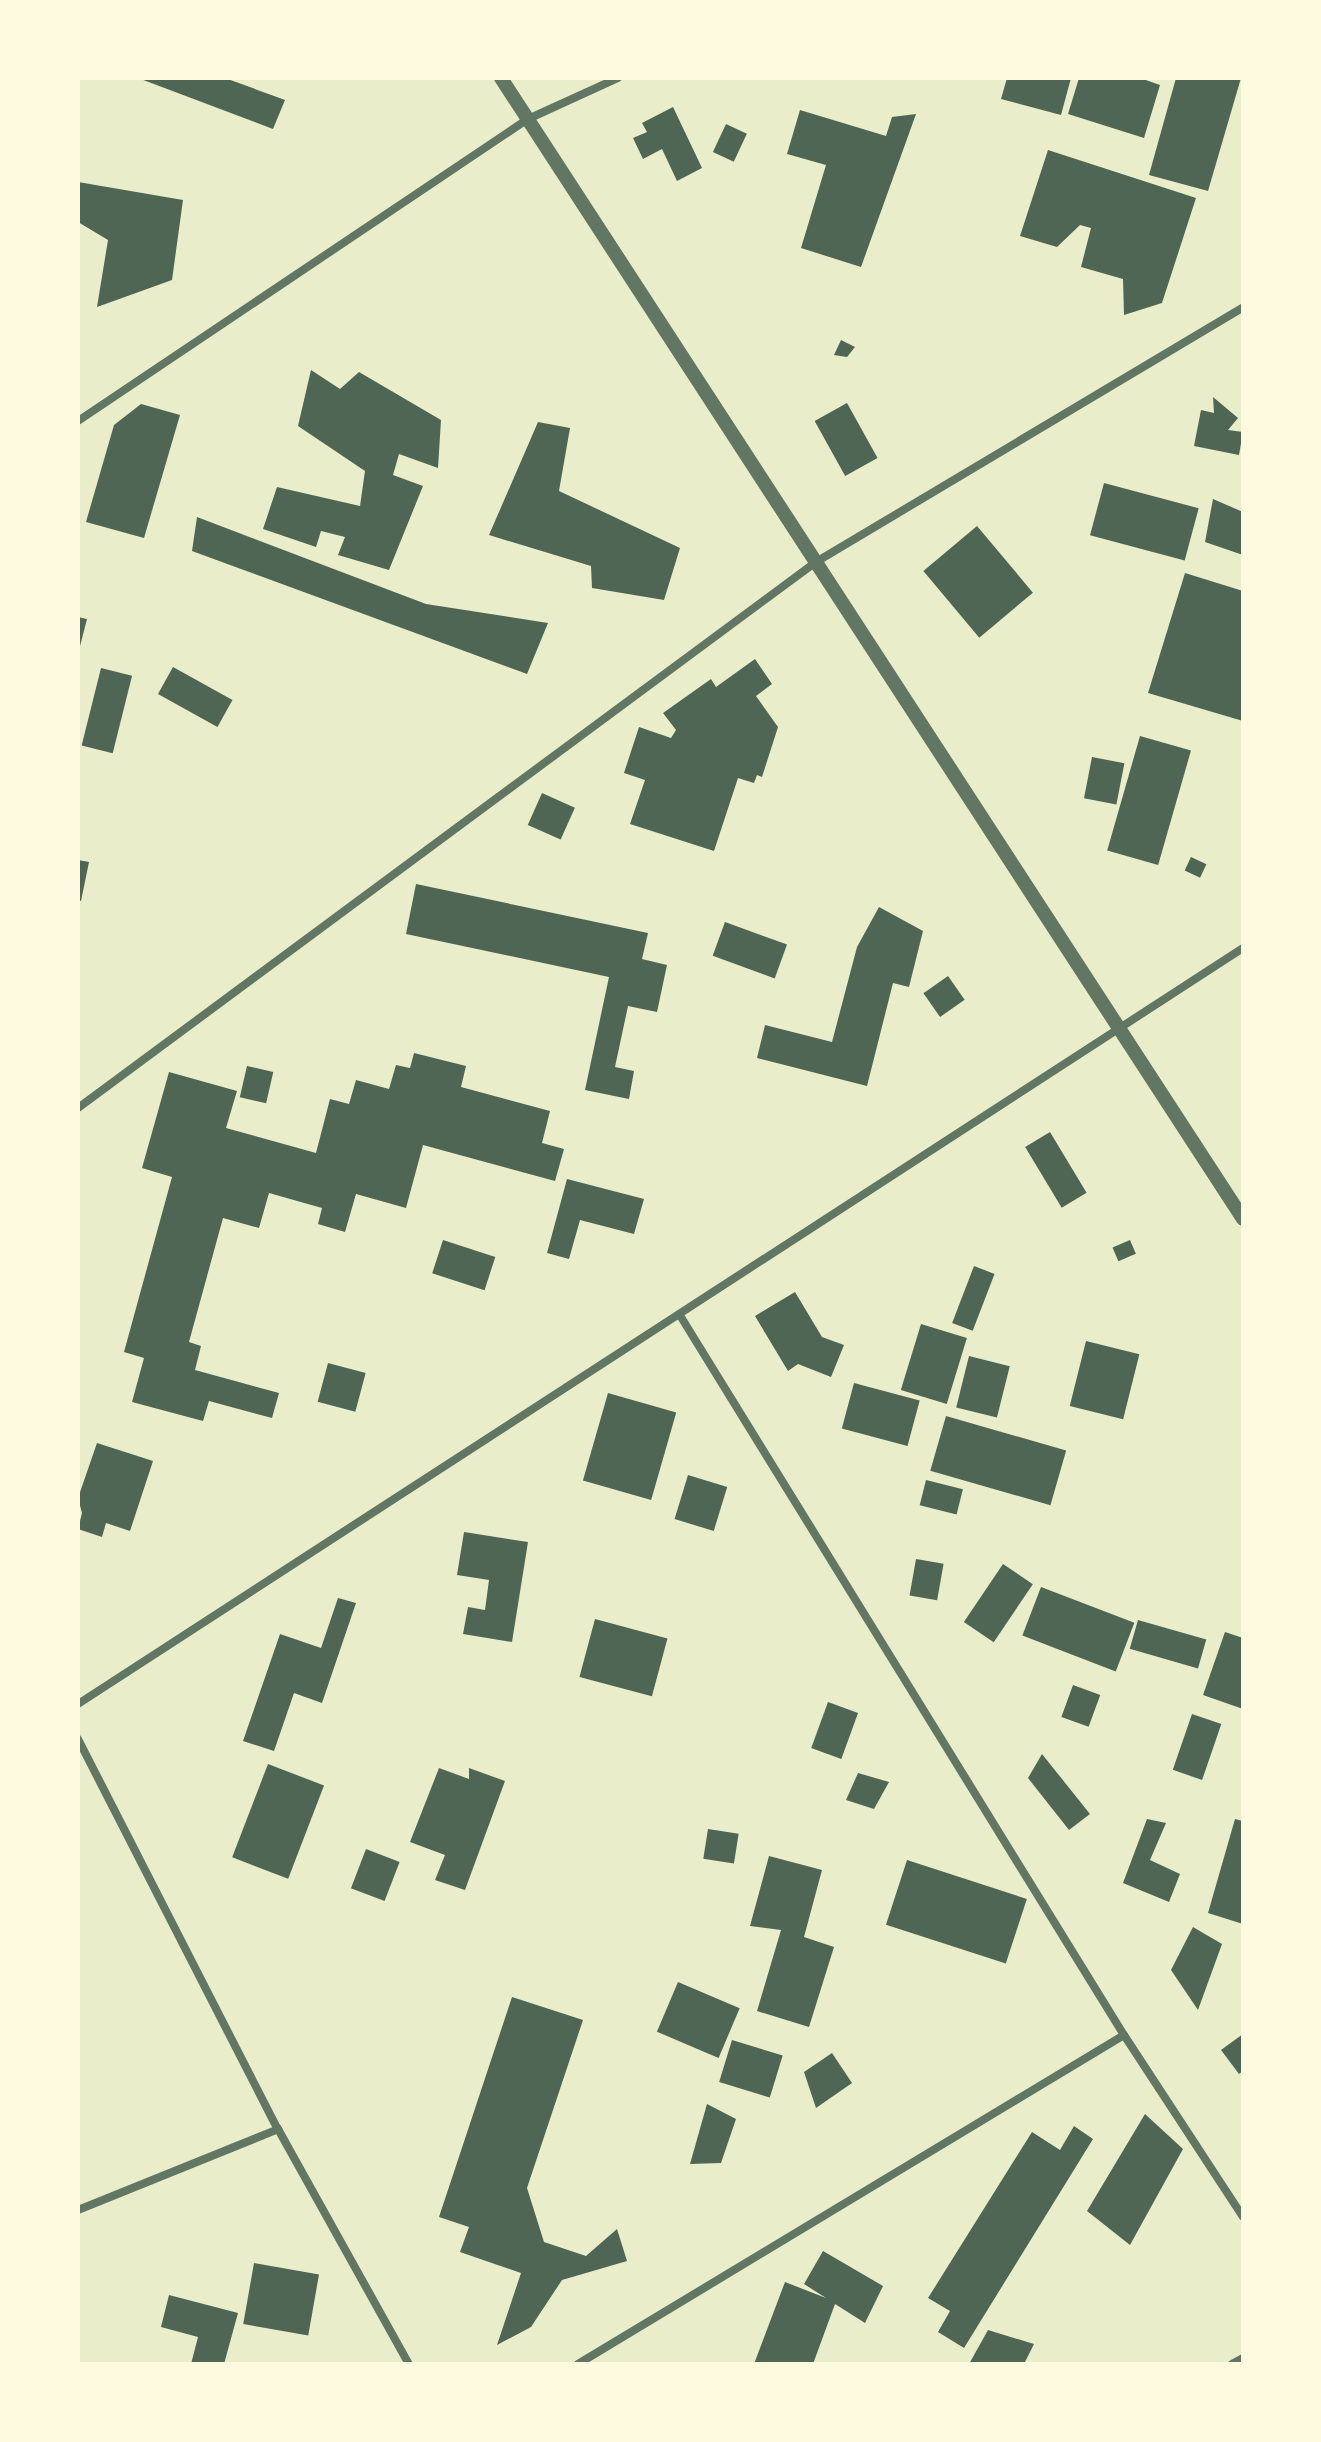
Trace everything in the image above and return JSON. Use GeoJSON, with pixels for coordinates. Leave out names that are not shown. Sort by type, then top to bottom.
{"type":"FeatureCollection","features":[{"type":"Feature","properties":{"kind":"street"},"geometry":{"type":"LineString","coordinates":[[501,78],[1243,1219]]}},
{"type":"Feature","properties":{"kind":"street"},"geometry":{"type":"LineString","coordinates":[[78,421],[528,119],[618,78]]}},
{"type":"Feature","properties":{"kind":"street"},"geometry":{"type":"LineString","coordinates":[[78,1108],[816,562],[1243,307]]}},
{"type":"Feature","properties":{"kind":"street"},"geometry":{"type":"LineString","coordinates":[[78,1704],[681,1317],[1118,1027],[1243,948]]}},
{"type":"Feature","properties":{"kind":"street"},"geometry":{"type":"LineString","coordinates":[[681,1317],[1124,2035],[1243,2217]]}},
{"type":"Feature","properties":{"kind":"street"},"geometry":{"type":"LineString","coordinates":[[78,1739],[278,2129],[409,2364]]}},
{"type":"Feature","properties":{"kind":"street"},"geometry":{"type":"LineString","coordinates":[[578,2364],[1124,2035]]}},
{"type":"Feature","properties":{"kind":"street"},"geometry":{"type":"LineString","coordinates":[[78,2210],[278,2129]]}},
{"type":"Feature","properties":{"kind":"street"},"geometry":{"type":"LineString","coordinates":[[1232,2364],[1243,2358]]}},
{"type":"Feature","properties":{"kind":"building"},"geometry":{"type":"Polygon","coordinates":[[[138,78],[225,78],[285,100],[273,129],[138,78]]]}},
{"type":"Feature","properties":{"kind":"building"},"geometry":{"type":"Polygon","coordinates":[[[1007,78],[1071,78],[1061,115],[1001,99],[1007,78]]]}},
{"type":"Feature","properties":{"kind":"building"},"geometry":{"type":"Polygon","coordinates":[[[1079,78],[1140,78],[1160,85],[1144,138],[1068,114],[1079,78]]]}},
{"type":"Feature","properties":{"kind":"building"},"geometry":{"type":"Polygon","coordinates":[[[1176,78],[1241,78],[1208,191],[1149,175],[1176,78]]]}},
{"type":"Feature","properties":{"kind":"building"},"geometry":{"type":"Polygon","coordinates":[[[673,107],[702,168],[677,181],[662,149],[643,159],[633,138],[647,132],[642,123],[673,107]]]}},
{"type":"Feature","properties":{"kind":"building"},"geometry":{"type":"Polygon","coordinates":[[[800,110],[886,136],[892,117],[916,114],[861,267],[801,248],[826,165],[787,154],[800,110]]]}},
{"type":"Feature","properties":{"kind":"building"},"geometry":{"type":"Polygon","coordinates":[[[726,124],[747,134],[734,162],[713,152],[726,124]]]}},
{"type":"Feature","properties":{"kind":"building"},"geometry":{"type":"Polygon","coordinates":[[[1048,150],[1196,198],[1162,303],[1124,315],[1123,279],[1081,267],[1091,228],[1080,225],[1057,247],[1020,236],[1048,150]]]}},
{"type":"Feature","properties":{"kind":"building"},"geometry":{"type":"Polygon","coordinates":[[[78,182],[183,200],[172,280],[97,307],[108,240],[78,222],[78,182]]]}},
{"type":"Feature","properties":{"kind":"building"},"geometry":{"type":"Polygon","coordinates":[[[841,340],[855,347],[847,357],[834,355],[841,340]]]}},
{"type":"Feature","properties":{"kind":"building"},"geometry":{"type":"Polygon","coordinates":[[[311,370],[340,389],[359,372],[441,420],[438,468],[399,454],[393,475],[423,486],[389,570],[338,555],[345,537],[321,531],[316,547],[263,529],[277,487],[360,506],[365,471],[298,426],[311,370]]]}},
{"type":"Feature","properties":{"kind":"building"},"geometry":{"type":"Polygon","coordinates":[[[1213,397],[1238,418],[1228,430],[1243,432],[1239,455],[1194,446],[1201,410],[1214,413],[1213,397]]]}},
{"type":"Feature","properties":{"kind":"building"},"geometry":{"type":"Polygon","coordinates":[[[847,403],[878,458],[845,476],[815,421],[847,403]]]}},
{"type":"Feature","properties":{"kind":"building"},"geometry":{"type":"Polygon","coordinates":[[[141,404],[180,415],[144,538],[86,522],[114,425],[141,404]]]}},
{"type":"Feature","properties":{"kind":"building"},"geometry":{"type":"Polygon","coordinates":[[[538,422],[570,428],[559,491],[680,548],[664,600],[592,588],[591,566],[489,535],[538,422]]]}},
{"type":"Feature","properties":{"kind":"building"},"geometry":{"type":"Polygon","coordinates":[[[1104,483],[1199,508],[1185,561],[1090,535],[1104,483]]]}},
{"type":"Feature","properties":{"kind":"building"},"geometry":{"type":"Polygon","coordinates":[[[1213,499],[1243,512],[1243,555],[1205,542],[1213,499]]]}},
{"type":"Feature","properties":{"kind":"building"},"geometry":{"type":"Polygon","coordinates":[[[197,517],[426,604],[548,623],[527,674],[192,551],[197,517]]]}},
{"type":"Feature","properties":{"kind":"building"},"geometry":{"type":"Polygon","coordinates":[[[977,526],[1033,593],[979,638],[923,571],[977,526]]]}},
{"type":"Feature","properties":{"kind":"building"},"geometry":{"type":"Polygon","coordinates":[[[1185,573],[1243,591],[1243,721],[1148,693],[1185,573]]]}},
{"type":"Feature","properties":{"kind":"building"},"geometry":{"type":"Polygon","coordinates":[[[78,617],[87,619],[79,650],[78,650],[78,617]]]}},
{"type":"Feature","properties":{"kind":"building"},"geometry":{"type":"Polygon","coordinates":[[[755,659],[772,684],[756,696],[778,727],[762,777],[757,775],[754,783],[738,778],[714,851],[630,824],[645,780],[624,773],[639,727],[671,738],[676,730],[663,713],[711,679],[716,687],[755,659]]]}},
{"type":"Feature","properties":{"kind":"building"},"geometry":{"type":"Polygon","coordinates":[[[173,667],[232,700],[217,727],[158,694],[173,667]]]}},
{"type":"Feature","properties":{"kind":"building"},"geometry":{"type":"Polygon","coordinates":[[[101,668],[132,676],[113,753],[82,746],[101,668]]]}},
{"type":"Feature","properties":{"kind":"building"},"geometry":{"type":"Polygon","coordinates":[[[1140,736],[1191,751],[1158,865],[1107,850],[1140,736]]]}},
{"type":"Feature","properties":{"kind":"building"},"geometry":{"type":"Polygon","coordinates":[[[1092,757],[1124,763],[1116,805],[1084,798],[1092,757]]]}},
{"type":"Feature","properties":{"kind":"building"},"geometry":{"type":"Polygon","coordinates":[[[542,793],[575,808],[561,840],[528,825],[542,793]]]}},
{"type":"Feature","properties":{"kind":"building"},"geometry":{"type":"Polygon","coordinates":[[[1191,857],[1206,864],[1200,878],[1185,871],[1191,857]]]}},
{"type":"Feature","properties":{"kind":"building"},"geometry":{"type":"Polygon","coordinates":[[[78,860],[89,862],[81,901],[78,900],[78,860]]]}},
{"type":"Feature","properties":{"kind":"building"},"geometry":{"type":"Polygon","coordinates":[[[416,884],[648,933],[642,959],[667,965],[657,1012],[628,1006],[615,1067],[634,1071],[629,1099],[585,1090],[609,977],[406,934],[416,884]]]}},
{"type":"Feature","properties":{"kind":"building"},"geometry":{"type":"Polygon","coordinates":[[[879,907],[923,931],[909,987],[893,983],[867,1086],[757,1058],[765,1025],[832,1042],[857,947],[879,907]]]}},
{"type":"Feature","properties":{"kind":"building"},"geometry":{"type":"Polygon","coordinates":[[[725,922],[787,945],[775,978],[713,956],[725,922]]]}},
{"type":"Feature","properties":{"kind":"building"},"geometry":{"type":"Polygon","coordinates":[[[948,976],[965,1000],[940,1017],[923,993],[948,976]]]}},
{"type":"Feature","properties":{"kind":"building"},"geometry":{"type":"Polygon","coordinates":[[[414,1053],[466,1066],[461,1087],[550,1111],[542,1143],[564,1149],[555,1181],[423,1145],[406,1208],[356,1194],[345,1232],[318,1224],[322,1208],[269,1193],[259,1228],[223,1218],[189,1342],[201,1346],[195,1370],[279,1393],[272,1418],[209,1401],[203,1421],[132,1402],[144,1358],[124,1352],[172,1177],[142,1168],[169,1072],[237,1091],[226,1128],[316,1153],[330,1099],[349,1104],[356,1080],[389,1089],[396,1065],[410,1068],[414,1053]]]}},
{"type":"Feature","properties":{"kind":"building"},"geometry":{"type":"Polygon","coordinates":[[[247,1066],[273,1072],[266,1103],[240,1097],[247,1066]]]}},
{"type":"Feature","properties":{"kind":"building"},"geometry":{"type":"Polygon","coordinates":[[[1050,1132],[1087,1193],[1062,1208],[1025,1147],[1050,1132]]]}},
{"type":"Feature","properties":{"kind":"building"},"geometry":{"type":"Polygon","coordinates":[[[567,1179],[644,1199],[634,1234],[580,1220],[569,1259],[547,1253],[567,1179]]]}},
{"type":"Feature","properties":{"kind":"building"},"geometry":{"type":"Polygon","coordinates":[[[443,1240],[495,1257],[484,1290],[432,1273],[443,1240]]]}},
{"type":"Feature","properties":{"kind":"building"},"geometry":{"type":"Polygon","coordinates":[[[1130,1240],[1136,1254],[1118,1261],[1113,1247],[1130,1240]]]}},
{"type":"Feature","properties":{"kind":"building"},"geometry":{"type":"Polygon","coordinates":[[[974,1266],[995,1274],[973,1331],[952,1323],[974,1266]]]}},
{"type":"Feature","properties":{"kind":"building"},"geometry":{"type":"Polygon","coordinates":[[[795,1292],[822,1337],[844,1345],[831,1377],[798,1364],[788,1371],[755,1316],[795,1292]]]}},
{"type":"Feature","properties":{"kind":"building"},"geometry":{"type":"Polygon","coordinates":[[[921,1324],[967,1338],[947,1404],[901,1390],[921,1324]]]}},
{"type":"Feature","properties":{"kind":"building"},"geometry":{"type":"Polygon","coordinates":[[[1086,1341],[1139,1354],[1123,1419],[1070,1406],[1086,1341]]]}},
{"type":"Feature","properties":{"kind":"building"},"geometry":{"type":"Polygon","coordinates":[[[969,1356],[1010,1366],[997,1418],[956,1407],[969,1356]]]}},
{"type":"Feature","properties":{"kind":"building"},"geometry":{"type":"Polygon","coordinates":[[[328,1363],[366,1373],[355,1412],[318,1402],[328,1363]]]}},
{"type":"Feature","properties":{"kind":"building"},"geometry":{"type":"Polygon","coordinates":[[[854,1383],[920,1401],[908,1446],[842,1428],[854,1383]]]}},
{"type":"Feature","properties":{"kind":"building"},"geometry":{"type":"Polygon","coordinates":[[[608,1393],[676,1413],[651,1500],[583,1480],[608,1393]]]}},
{"type":"Feature","properties":{"kind":"building"},"geometry":{"type":"Polygon","coordinates":[[[946,1416],[1066,1450],[1050,1505],[930,1471],[946,1416]]]}},
{"type":"Feature","properties":{"kind":"building"},"geometry":{"type":"Polygon","coordinates":[[[97,1443],[153,1461],[130,1531],[106,1523],[102,1537],[78,1529],[82,1513],[78,1498],[97,1443]]]}},
{"type":"Feature","properties":{"kind":"building"},"geometry":{"type":"Polygon","coordinates":[[[688,1475],[727,1487],[714,1531],[675,1519],[688,1475]]]}},
{"type":"Feature","properties":{"kind":"building"},"geometry":{"type":"Polygon","coordinates":[[[926,1480],[963,1489],[957,1514],[920,1505],[926,1480]]]}},
{"type":"Feature","properties":{"kind":"building"},"geometry":{"type":"Polygon","coordinates":[[[464,1532],[528,1542],[512,1642],[463,1634],[468,1607],[485,1610],[489,1580],[457,1575],[464,1532]]]}},
{"type":"Feature","properties":{"kind":"building"},"geometry":{"type":"Polygon","coordinates":[[[916,1559],[944,1564],[937,1600],[910,1595],[916,1559]]]}},
{"type":"Feature","properties":{"kind":"building"},"geometry":{"type":"Polygon","coordinates":[[[1003,1564],[1033,1584],[994,1642],[964,1622],[1003,1564]]]}},
{"type":"Feature","properties":{"kind":"building"},"geometry":{"type":"Polygon","coordinates":[[[1041,1587],[1134,1623],[1116,1671],[1022,1636],[1041,1587]]]}},
{"type":"Feature","properties":{"kind":"building"},"geometry":{"type":"Polygon","coordinates":[[[338,1598],[356,1603],[322,1703],[294,1693],[274,1751],[243,1741],[280,1634],[321,1648],[338,1598]]]}},
{"type":"Feature","properties":{"kind":"building"},"geometry":{"type":"Polygon","coordinates":[[[595,1619],[667,1638],[652,1696],[579,1677],[595,1619]]]}},
{"type":"Feature","properties":{"kind":"building"},"geometry":{"type":"Polygon","coordinates":[[[1138,1620],[1206,1640],[1198,1668],[1130,1649],[1138,1620]]]}},
{"type":"Feature","properties":{"kind":"building"},"geometry":{"type":"Polygon","coordinates":[[[1225,1632],[1243,1638],[1243,1709],[1203,1695],[1225,1632]]]}},
{"type":"Feature","properties":{"kind":"building"},"geometry":{"type":"Polygon","coordinates":[[[1073,1685],[1100,1695],[1089,1727],[1061,1717],[1073,1685]]]}},
{"type":"Feature","properties":{"kind":"building"},"geometry":{"type":"Polygon","coordinates":[[[828,1702],[858,1713],[841,1759],[811,1748],[828,1702]]]}},
{"type":"Feature","properties":{"kind":"building"},"geometry":{"type":"Polygon","coordinates":[[[1192,1714],[1221,1724],[1202,1780],[1173,1770],[1192,1714]]]}},
{"type":"Feature","properties":{"kind":"building"},"geometry":{"type":"Polygon","coordinates":[[[1042,1754],[1090,1814],[1069,1830],[1028,1778],[1042,1754]]]}},
{"type":"Feature","properties":{"kind":"building"},"geometry":{"type":"Polygon","coordinates":[[[268,1764],[324,1786],[288,1879],[232,1857],[268,1764]]]}},
{"type":"Feature","properties":{"kind":"building"},"geometry":{"type":"Polygon","coordinates":[[[439,1768],[469,1779],[469,1768],[505,1781],[465,1890],[435,1880],[445,1855],[410,1842],[439,1768]]]}},
{"type":"Feature","properties":{"kind":"building"},"geometry":{"type":"Polygon","coordinates":[[[858,1773],[889,1782],[874,1809],[846,1800],[858,1773]]]}},
{"type":"Feature","properties":{"kind":"building"},"geometry":{"type":"Polygon","coordinates":[[[1147,1819],[1166,1823],[1150,1860],[1180,1874],[1169,1902],[1123,1883],[1147,1819]]]}},
{"type":"Feature","properties":{"kind":"building"},"geometry":{"type":"Polygon","coordinates":[[[1235,1819],[1243,1821],[1243,1924],[1208,1913],[1235,1819]]]}},
{"type":"Feature","properties":{"kind":"building"},"geometry":{"type":"Polygon","coordinates":[[[708,1829],[739,1834],[734,1863],[703,1859],[708,1829]]]}},
{"type":"Feature","properties":{"kind":"building"},"geometry":{"type":"Polygon","coordinates":[[[366,1849],[400,1862],[385,1901],[351,1888],[366,1849]]]}},
{"type":"Feature","properties":{"kind":"building"},"geometry":{"type":"Polygon","coordinates":[[[769,1856],[822,1870],[804,1937],[834,1947],[809,2027],[757,2011],[781,1930],[750,1926],[769,1856]]]}},
{"type":"Feature","properties":{"kind":"building"},"geometry":{"type":"Polygon","coordinates":[[[907,1860],[1027,1899],[1006,1964],[886,1925],[907,1860]]]}},
{"type":"Feature","properties":{"kind":"building"},"geometry":{"type":"Polygon","coordinates":[[[1193,1927],[1222,1944],[1198,2010],[1171,1970],[1193,1927]]]}},
{"type":"Feature","properties":{"kind":"building"},"geometry":{"type":"Polygon","coordinates":[[[678,1982],[740,2008],[719,2058],[657,2032],[678,1982]]]}},
{"type":"Feature","properties":{"kind":"building"},"geometry":{"type":"Polygon","coordinates":[[[512,1997],[583,2020],[527,2188],[544,2242],[586,2256],[617,2229],[627,2261],[562,2280],[531,2327],[497,2345],[521,2273],[460,2252],[469,2227],[439,2217],[512,1997]]]}},
{"type":"Feature","properties":{"kind":"building"},"geometry":{"type":"Polygon","coordinates":[[[1243,2034],[1243,2071],[1239,2074],[1221,2050],[1243,2034]]]}},
{"type":"Feature","properties":{"kind":"building"},"geometry":{"type":"Polygon","coordinates":[[[732,2040],[783,2055],[770,2098],[719,2082],[732,2040]]]}},
{"type":"Feature","properties":{"kind":"building"},"geometry":{"type":"Polygon","coordinates":[[[832,2053],[852,2083],[816,2108],[804,2072],[832,2053]]]}},
{"type":"Feature","properties":{"kind":"building"},"geometry":{"type":"Polygon","coordinates":[[[707,2104],[736,2119],[721,2163],[690,2164],[707,2104]]]}},
{"type":"Feature","properties":{"kind":"building"},"geometry":{"type":"Polygon","coordinates":[[[1145,2114],[1183,2149],[1130,2245],[1087,2211],[1145,2114]]]}},
{"type":"Feature","properties":{"kind":"building"},"geometry":{"type":"Polygon","coordinates":[[[1074,2126],[1093,2139],[964,2348],[938,2332],[950,2311],[928,2298],[1032,2132],[1060,2150],[1074,2126]]]}},
{"type":"Feature","properties":{"kind":"building"},"geometry":{"type":"Polygon","coordinates":[[[823,2251],[883,2286],[865,2323],[835,2304],[813,2364],[754,2364],[785,2282],[826,2298],[804,2284],[823,2251]]]}},
{"type":"Feature","properties":{"kind":"building"},"geometry":{"type":"Polygon","coordinates":[[[254,2263],[319,2274],[308,2336],[243,2324],[254,2263]]]}},
{"type":"Feature","properties":{"kind":"building"},"geometry":{"type":"Polygon","coordinates":[[[169,2295],[238,2313],[224,2364],[191,2364],[198,2337],[161,2327],[169,2295]]]}},
{"type":"Feature","properties":{"kind":"building"},"geometry":{"type":"Polygon","coordinates":[[[988,2330],[1034,2344],[1024,2364],[969,2364],[988,2330]]]}}]}
